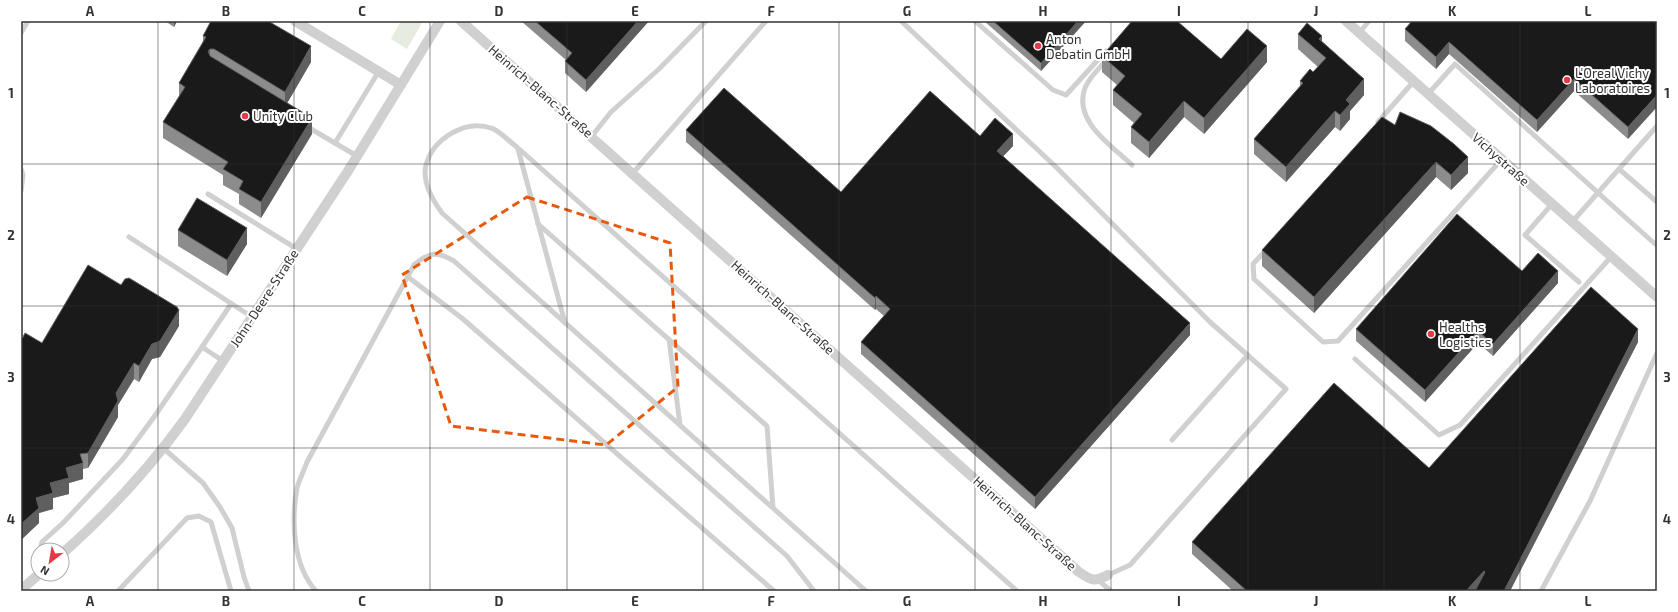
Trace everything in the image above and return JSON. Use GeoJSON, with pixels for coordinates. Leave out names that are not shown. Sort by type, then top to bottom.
{"type":"FeatureCollection","features":[{"type":"Feature","properties":{"kind":"street"},"geometry":{"type":"LineString","coordinates":[[295,21],[401,85]]}},
{"type":"Feature","properties":{"kind":"street","name":"John-Deere-Straße"},"geometry":{"type":"LineString","coordinates":[[70,546],[121,498],[185,419],[357,156],[440,21]]}},
{"type":"Feature","properties":{"kind":"street","name":"Heinrich-Blanc-Straße"},"geometry":{"type":"LineString","coordinates":[[461,21],[592,136],[1079,572],[1093,580],[1098,580]]}},
{"type":"Feature","properties":{"kind":"street","name":"Vichystraße"},"geometry":{"type":"LineString","coordinates":[[1346,21],[1657,297]]}},
{"type":"Feature","properties":{"kind":"street"},"geometry":{"type":"LineString","coordinates":[[1098,580],[1108,575]]}},
{"type":"Feature","properties":{"kind":"street"},"geometry":{"type":"LineString","coordinates":[[21,590],[30,582]]}},
{"type":"Feature","properties":{"kind":"lane"},"geometry":{"type":"LineString","coordinates":[[21,33],[28,21]]}},
{"type":"Feature","properties":{"kind":"lane"},"geometry":{"type":"LineString","coordinates":[[592,136],[611,112],[659,69],[706,21]]}},
{"type":"Feature","properties":{"kind":"lane"},"geometry":{"type":"LineString","coordinates":[[633,173],[766,21]]}},
{"type":"Feature","properties":{"kind":"lane"},"geometry":{"type":"LineString","coordinates":[[901,21],[1056,167],[1210,322],[1286,389],[1130,565],[1108,575]]}},
{"type":"Feature","properties":{"kind":"lane"},"geometry":{"type":"LineString","coordinates":[[975,21],[1053,90],[1066,95],[1108,50]]}},
{"type":"Feature","properties":{"kind":"lane"},"geometry":{"type":"LineString","coordinates":[[1359,33],[1370,21]]}},
{"type":"Feature","properties":{"kind":"lane"},"geometry":{"type":"LineString","coordinates":[[1110,56],[1095,73],[1086,87],[1083,98],[1084,113],[1093,128],[1132,165]]}},
{"type":"Feature","properties":{"kind":"lane"},"geometry":{"type":"LineString","coordinates":[[1428,94],[1455,64],[1655,244],[1657,243]]}},
{"type":"Feature","properties":{"kind":"lane"},"geometry":{"type":"LineString","coordinates":[[335,143],[378,71]]}},
{"type":"Feature","properties":{"kind":"lane"},"geometry":{"type":"LineString","coordinates":[[1373,128],[1414,81]]}},
{"type":"Feature","properties":{"kind":"lane"},"geometry":{"type":"LineString","coordinates":[[302,123],[357,156]]}},
{"type":"Feature","properties":{"kind":"lane"},"geometry":{"type":"LineString","coordinates":[[866,591],[442,213],[431,199],[426,182],[426,165],[434,148],[456,129],[472,126],[492,128],[518,148],[1017,591]]}},
{"type":"Feature","properties":{"kind":"lane"},"geometry":{"type":"LineString","coordinates":[[1572,222],[1657,126]]}},
{"type":"Feature","properties":{"kind":"lane"},"geometry":{"type":"LineString","coordinates":[[518,148],[565,323]]}},
{"type":"Feature","properties":{"kind":"lane"},"geometry":{"type":"LineString","coordinates":[[1269,246],[1254,264],[1254,279],[1323,342],[1338,341],[1502,159]]}},
{"type":"Feature","properties":{"kind":"lane"},"geometry":{"type":"LineString","coordinates":[[1619,169],[1657,202]]}},
{"type":"Feature","properties":{"kind":"lane"},"geometry":{"type":"LineString","coordinates":[[21,170],[23,176],[23,188],[21,191]]}},
{"type":"Feature","properties":{"kind":"lane"},"geometry":{"type":"LineString","coordinates":[[208,194],[296,249]]}},
{"type":"Feature","properties":{"kind":"lane"},"geometry":{"type":"LineString","coordinates":[[1552,204],[1525,235],[1579,282]]}},
{"type":"Feature","properties":{"kind":"lane"},"geometry":{"type":"LineString","coordinates":[[538,224],[767,426],[772,508]]}},
{"type":"Feature","properties":{"kind":"lane"},"geometry":{"type":"LineString","coordinates":[[129,237],[252,317]]}},
{"type":"Feature","properties":{"kind":"lane"},"geometry":{"type":"LineString","coordinates":[[316,591],[308,582],[300,560],[295,535],[297,487],[307,462],[414,265],[422,258],[430,255],[442,255],[454,261],[787,556],[814,591]]}},
{"type":"Feature","properties":{"kind":"lane"},"geometry":{"type":"LineString","coordinates":[[1354,359],[1439,435],[1460,425],[1611,257]]}},
{"type":"Feature","properties":{"kind":"lane"},"geometry":{"type":"LineString","coordinates":[[408,277],[463,319],[774,591]]}},
{"type":"Feature","properties":{"kind":"lane"},"geometry":{"type":"LineString","coordinates":[[42,542],[63,523],[123,459],[154,417],[231,304]]}},
{"type":"Feature","properties":{"kind":"lane"},"geometry":{"type":"LineString","coordinates":[[669,339],[680,425]]}},
{"type":"Feature","properties":{"kind":"lane"},"geometry":{"type":"LineString","coordinates":[[202,347],[223,361]]}},
{"type":"Feature","properties":{"kind":"lane"},"geometry":{"type":"LineString","coordinates":[[1541,591],[1590,501],[1657,353]]}},
{"type":"Feature","properties":{"kind":"lane"},"geometry":{"type":"LineString","coordinates":[[1172,440],[1248,355]]}},
{"type":"Feature","properties":{"kind":"lane"},"geometry":{"type":"LineString","coordinates":[[163,448],[203,483],[220,507],[232,528],[249,591]]}},
{"type":"Feature","properties":{"kind":"lane"},"geometry":{"type":"LineString","coordinates":[[118,591],[187,518],[198,516],[211,522],[231,591]]}},
{"type":"Feature","properties":{"kind":"lane"},"geometry":{"type":"LineString","coordinates":[[1098,580],[1111,591]]}},
{"type":"Feature","properties":{"kind":"highlighted area"},"geometry":{"type":"Polygon","coordinates":[[[527,197],[670,243],[678,387],[606,445],[451,426],[402,275],[527,197]]]}},
{"type":"Feature","properties":{"kind":"shaded area"},"geometry":{"type":"Polygon","coordinates":[[[401,21],[423,21],[407,49],[391,39],[401,21]]]}},
{"type":"Feature","properties":{"kind":"building"},"geometry":{"type":"Polygon","coordinates":[[[211,21],[268,21],[311,46],[285,92],[214,49],[210,49],[208,51],[210,56],[312,118],[261,202],[239,189],[243,181],[223,169],[228,162],[163,122],[185,87],[179,83],[206,37],[203,36],[211,21]]]}},
{"type":"Feature","properties":{"kind":"building"},"geometry":{"type":"Polygon","coordinates":[[[535,21],[638,21],[586,80],[565,61],[572,53],[535,21]]]}},
{"type":"Feature","properties":{"kind":"building","name":"Anton Debatin GmbH"},"geometry":{"type":"Polygon","coordinates":[[[993,21],[1078,21],[1041,63],[993,21]]]}},
{"type":"Feature","properties":{"kind":"building"},"geometry":{"type":"Polygon","coordinates":[[[1132,21],[1177,21],[1221,59],[1247,29],[1267,46],[1204,118],[1184,101],[1149,142],[1131,127],[1142,114],[1113,90],[1125,76],[1102,56],[1132,21]]]}},
{"type":"Feature","properties":{"kind":"building","name":"L'Oreal Vichy Laboratoires"},"geometry":{"type":"Polygon","coordinates":[[[1412,21],[1657,21],[1657,95],[1628,127],[1574,79],[1537,120],[1449,42],[1436,57],[1405,29],[1412,21]]]}},
{"type":"Feature","properties":{"kind":"building"},"geometry":{"type":"Polygon","coordinates":[[[1307,23],[1322,36],[1319,39],[1364,79],[1346,100],[1350,104],[1340,115],[1335,111],[1286,167],[1254,139],[1303,83],[1300,81],[1310,69],[1313,72],[1326,58],[1298,34],[1307,23]]]}},
{"type":"Feature","properties":{"kind":"building"},"geometry":{"type":"Polygon","coordinates":[[[724,88],[841,192],[930,91],[980,136],[995,118],[1013,134],[997,151],[1190,323],[1035,497],[861,342],[890,309],[876,296],[875,298],[686,130],[724,88]]]}},
{"type":"Feature","properties":{"kind":"building"},"geometry":{"type":"Polygon","coordinates":[[[1400,112],[1431,126],[1468,157],[1451,175],[1436,162],[1314,297],[1262,250],[1382,117],[1395,125],[1400,112]]]}},
{"type":"Feature","properties":{"kind":"building"},"geometry":{"type":"Polygon","coordinates":[[[197,198],[247,228],[227,260],[178,230],[197,198]]]}},
{"type":"Feature","properties":{"kind":"building"},"geometry":{"type":"Polygon","coordinates":[[[1457,214],[1522,271],[1538,253],[1558,271],[1493,344],[1478,331],[1425,390],[1356,329],[1457,214]]]}},
{"type":"Feature","properties":{"kind":"building"},"geometry":{"type":"Polygon","coordinates":[[[88,265],[121,285],[125,279],[129,278],[177,307],[179,310],[160,341],[152,344],[139,366],[134,363],[116,393],[118,401],[88,453],[80,454],[83,463],[66,468],[69,478],[50,483],[53,493],[36,498],[39,508],[21,524],[21,341],[25,333],[42,343],[88,265]]]}},
{"type":"Feature","properties":{"kind":"building"},"geometry":{"type":"Polygon","coordinates":[[[1591,287],[1638,329],[1504,591],[1475,591],[1485,572],[1484,571],[1466,591],[1247,591],[1192,542],[1334,383],[1429,468],[1591,287]]]}},
{"type":"Feature","properties":{"kind":"place","name":"Anton Debatin GmbH"},"geometry":{"type":"Point","coordinates":[1038,46]}},
{"type":"Feature","properties":{"kind":"place","name":"L'Oreal Vichy Laboratoires"},"geometry":{"type":"Point","coordinates":[1567,80]}},
{"type":"Feature","properties":{"kind":"place","name":"Unity Club"},"geometry":{"type":"Point","coordinates":[245,116]}},
{"type":"Feature","properties":{"kind":"place","name":"Healths Logistics"},"geometry":{"type":"Point","coordinates":[1431,334]}}]}
